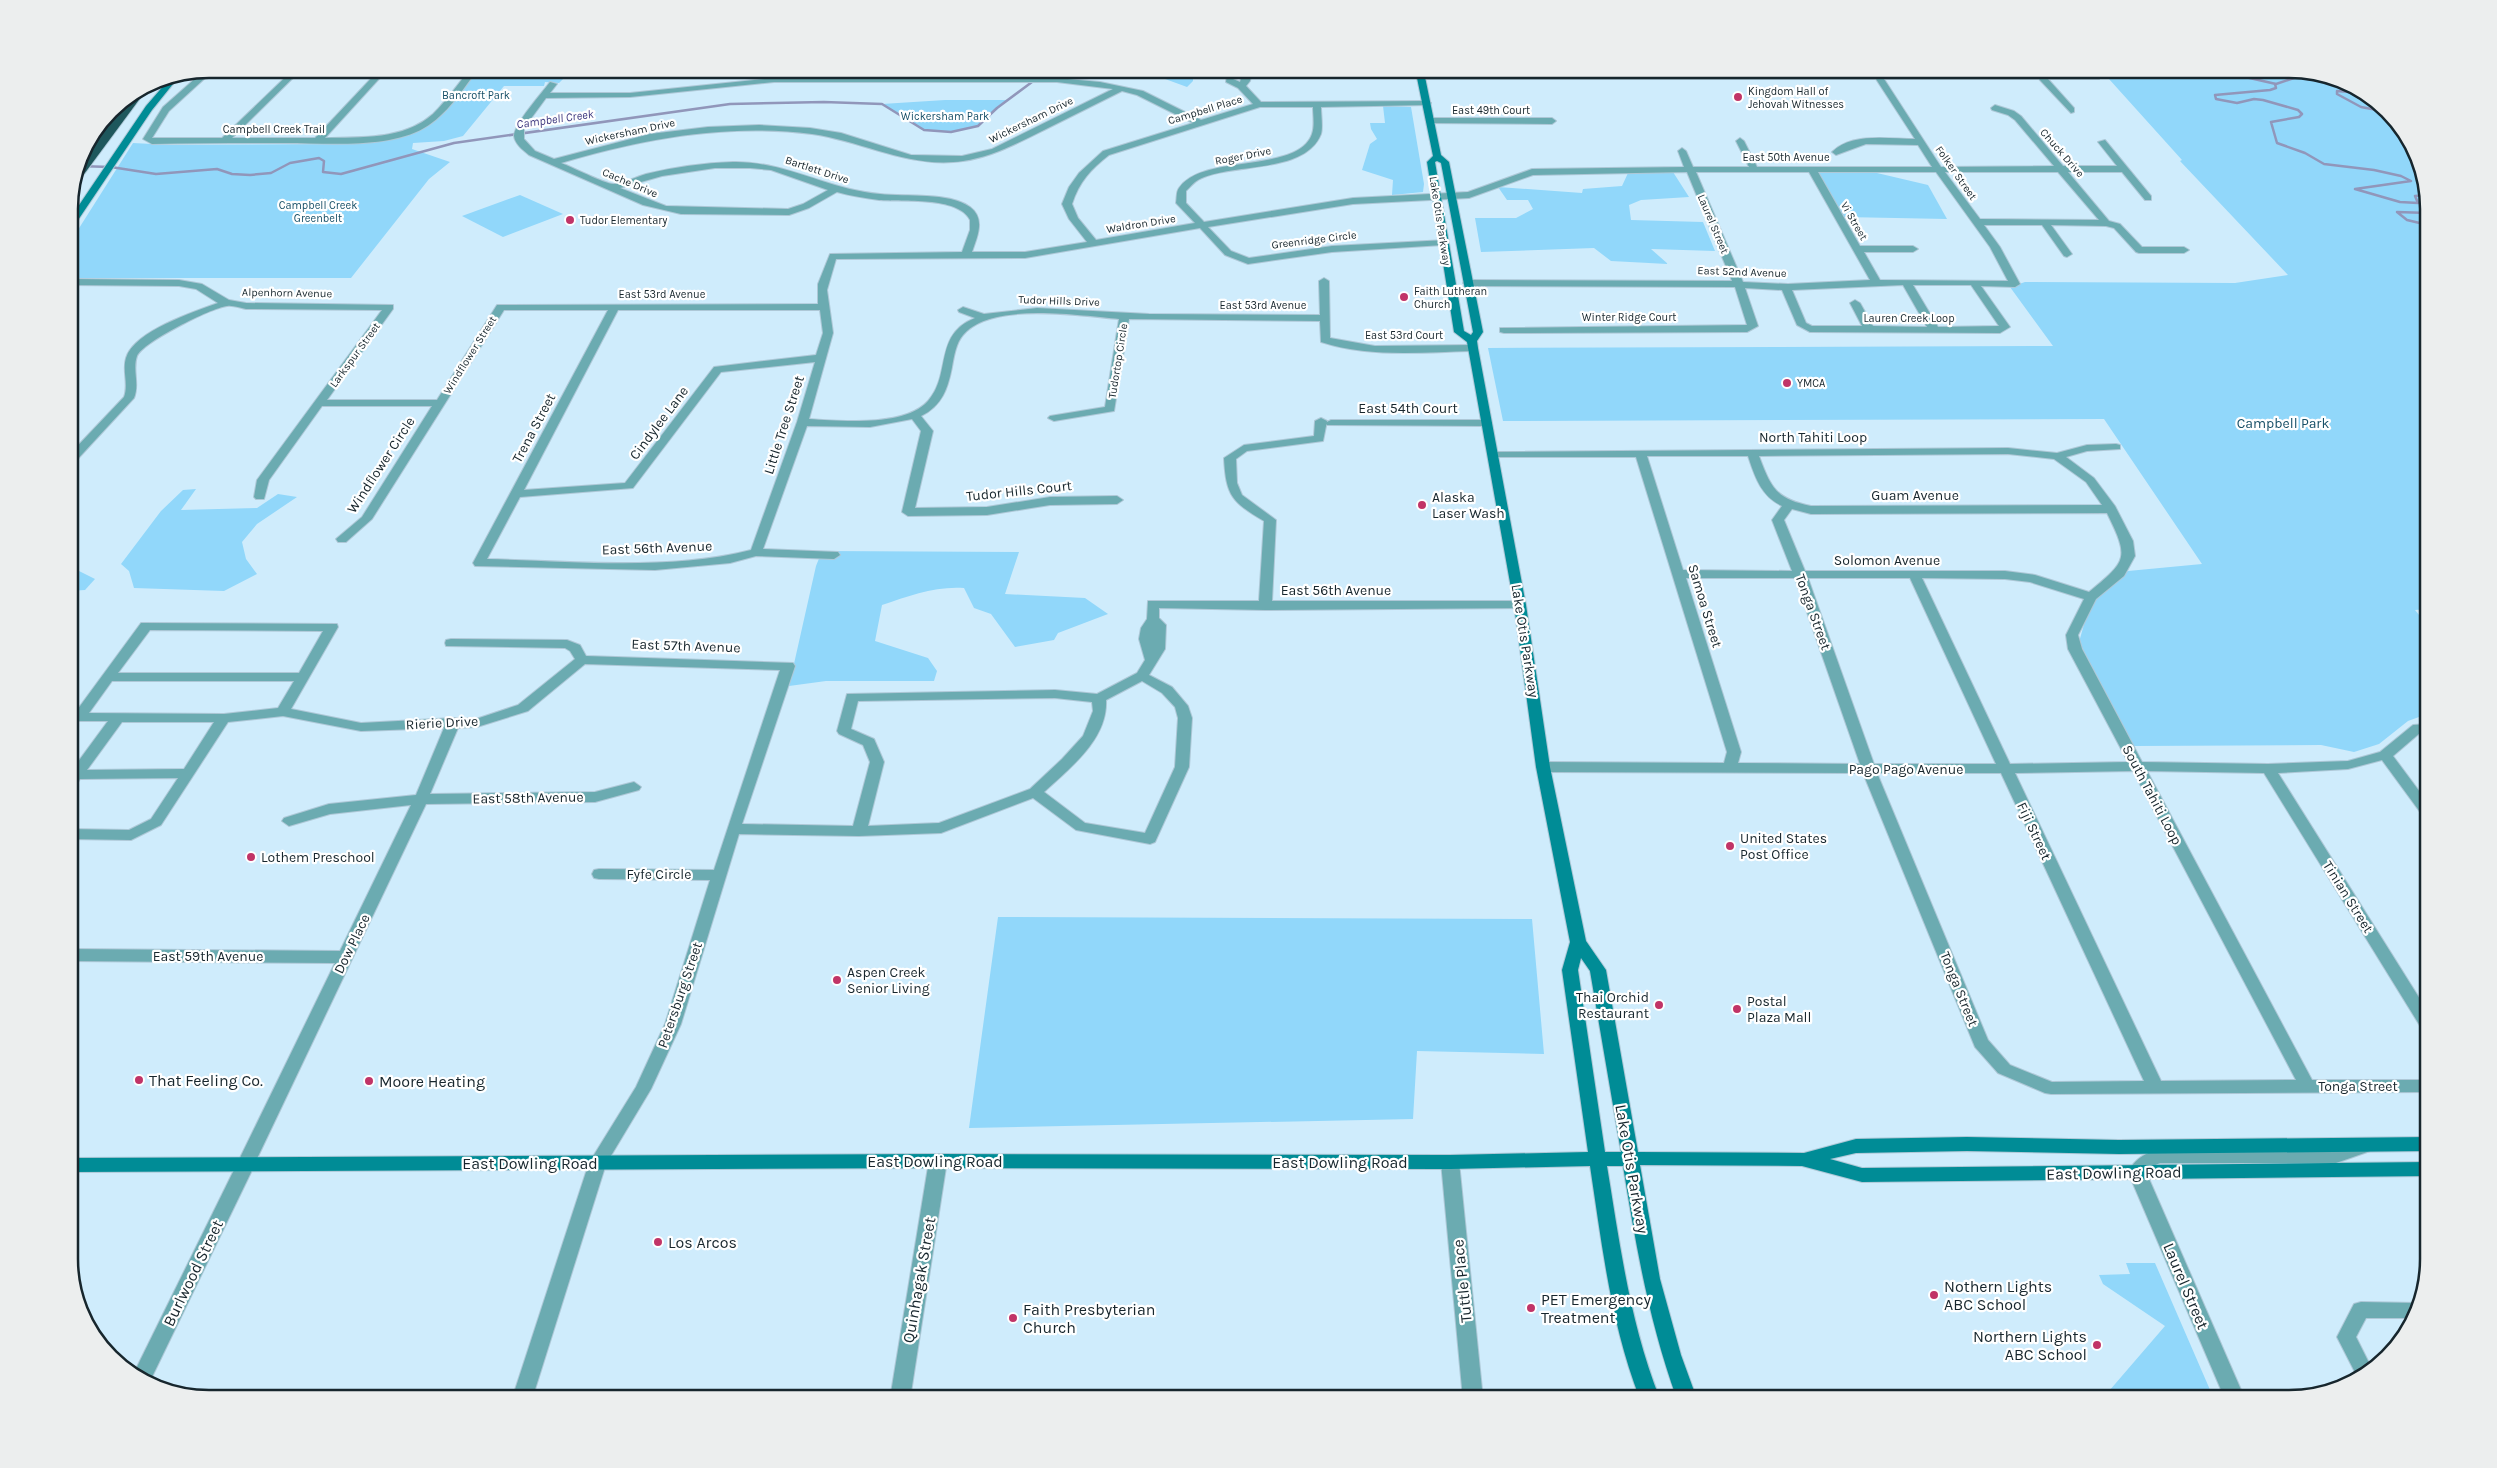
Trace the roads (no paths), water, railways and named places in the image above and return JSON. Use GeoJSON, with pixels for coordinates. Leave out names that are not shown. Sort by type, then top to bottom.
{"type":"FeatureCollection","features":[{"type":"Feature","properties":{"kind":"highway"},"geometry":{"type":"LineString","coordinates":[[84,169],[130,104]]}},
{"type":"Feature","properties":{"kind":"main road","name":"Lake Otis Parkway"},"geometry":{"type":"LineString","coordinates":[[1421,78],[1437,156],[1445,162],[1478,332],[1472,344],[1520,605],[1543,767],[1578,942],[1598,970],[1651,1279],[1671,1355],[1684,1390]]}},
{"type":"Feature","properties":{"kind":"main road"},"geometry":{"type":"LineString","coordinates":[[78,213],[149,108],[170,84]]}},
{"type":"Feature","properties":{"kind":"main road","name":"Lake Otis Parkway"},"geometry":{"type":"LineString","coordinates":[[1437,156],[1431,162],[1442,242],[1459,332],[1472,344]]}},
{"type":"Feature","properties":{"kind":"main road","name":"Lake Otis Parkway"},"geometry":{"type":"LineString","coordinates":[[1578,942],[1570,970],[1596,1160],[1613,1261],[1628,1331],[1640,1375],[1646,1390]]}},
{"type":"Feature","properties":{"kind":"main road","name":"East Dowling Road"},"geometry":{"type":"LineString","coordinates":[[1802,1160],[1856,1146],[1967,1144],[2119,1147],[2420,1144]]}},
{"type":"Feature","properties":{"kind":"main road","name":"East Dowling Road"},"geometry":{"type":"LineString","coordinates":[[78,1165],[938,1161],[1450,1162],[1631,1159],[1802,1160],[1862,1175],[2420,1169]]}},
{"type":"Feature","properties":{"kind":"street","name":"Campbell Creek Trail"},"geometry":{"type":"LineString","coordinates":[[201,78],[162,114],[147,137],[152,141],[355,140],[395,135],[415,129],[429,121],[466,78]]}},
{"type":"Feature","properties":{"kind":"street"},"geometry":{"type":"LineString","coordinates":[[225,140],[289,78]]}},
{"type":"Feature","properties":{"kind":"street"},"geometry":{"type":"LineString","coordinates":[[318,140],[376,78]]}},
{"type":"Feature","properties":{"kind":"street"},"geometry":{"type":"LineString","coordinates":[[1230,78],[1229,80],[1241,86],[1259,105]]}},
{"type":"Feature","properties":{"kind":"street"},"geometry":{"type":"LineString","coordinates":[[1241,86],[1246,78]]}},
{"type":"Feature","properties":{"kind":"street","name":"Folker Street"},"geometry":{"type":"LineString","coordinates":[[1879,78],[1939,170],[1995,247],[2015,284]]}},
{"type":"Feature","properties":{"kind":"street"},"geometry":{"type":"LineString","coordinates":[[2042,78],[2071,110]]}},
{"type":"Feature","properties":{"kind":"street"},"geometry":{"type":"LineString","coordinates":[[545,96],[630,95],[739,82],[774,80],[1057,80],[1122,88],[1157,100],[1200,123]]}},
{"type":"Feature","properties":{"kind":"street","name":"Cache Drive"},"geometry":{"type":"LineString","coordinates":[[554,84],[519,135],[532,153],[665,209],[705,213],[789,212],[806,206],[836,189]]}},
{"type":"Feature","properties":{"kind":"street","name":"Wickersham Drive"},"geometry":{"type":"LineString","coordinates":[[554,162],[615,144],[689,132],[778,128],[834,131],[910,158],[935,160],[973,157],[1006,146],[1122,88]]}},
{"type":"Feature","properties":{"kind":"street","name":"Roger Drive"},"geometry":{"type":"LineString","coordinates":[[1203,225],[1181,203],[1182,190],[1194,178],[1223,170],[1276,161],[1296,154],[1309,145],[1317,133],[1317,103]]}},
{"type":"Feature","properties":{"kind":"street","name":"Campbell Place"},"geometry":{"type":"LineString","coordinates":[[1093,243],[1074,219],[1067,204],[1073,186],[1086,170],[1106,153],[1259,105],[1427,103]]}},
{"type":"Feature","properties":{"kind":"street","name":"Chuck Drive"},"geometry":{"type":"LineString","coordinates":[[1994,108],[2011,113],[2018,118],[2106,223]]}},
{"type":"Feature","properties":{"kind":"street","name":"East 49th Court"},"geometry":{"type":"LineString","coordinates":[[1430,121],[1552,121]]}},
{"type":"Feature","properties":{"kind":"street"},"geometry":{"type":"LineString","coordinates":[[1740,142],[1754,169]]}},
{"type":"Feature","properties":{"kind":"street"},"geometry":{"type":"LineString","coordinates":[[1836,152],[1845,146],[1860,142],[1921,142]]}},
{"type":"Feature","properties":{"kind":"street"},"geometry":{"type":"LineString","coordinates":[[2102,142],[2148,198]]}},
{"type":"Feature","properties":{"kind":"street","name":"Laurel Street"},"geometry":{"type":"LineString","coordinates":[[1682,151],[1739,285],[1753,326]]}},
{"type":"Feature","properties":{"kind":"street","name":"Bartlett Drive"},"geometry":{"type":"LineString","coordinates":[[612,188],[630,181],[679,170],[751,165],[782,169],[836,189],[880,198],[961,202],[974,219],[966,256]]}},
{"type":"Feature","properties":{"kind":"street","name":"East 50th Avenue"},"geometry":{"type":"LineString","coordinates":[[1452,197],[1469,195],[1532,172],[1551,170],[1689,168],[2125,169]]}},
{"type":"Feature","properties":{"kind":"street","name":"Vi Street"},"geometry":{"type":"LineString","coordinates":[[1812,169],[1877,284]]}},
{"type":"Feature","properties":{"kind":"street","name":"Waldron Drive"},"geometry":{"type":"LineString","coordinates":[[833,256],[1025,255],[1353,201],[1452,197]]}},
{"type":"Feature","properties":{"kind":"street"},"geometry":{"type":"LineString","coordinates":[[1977,222],[2106,223],[2117,226],[2139,250],[2184,250]]}},
{"type":"Feature","properties":{"kind":"street"},"geometry":{"type":"LineString","coordinates":[[2044,222],[2067,254]]}},
{"type":"Feature","properties":{"kind":"street","name":"Greenridge Circle"},"geometry":{"type":"LineString","coordinates":[[1203,225],[1228,253],[1248,261],[1332,249],[1442,242]]}},
{"type":"Feature","properties":{"kind":"street"},"geometry":{"type":"LineString","coordinates":[[1857,249],[1913,249]]}},
{"type":"Feature","properties":{"kind":"street","name":"Little Tree Street"},"geometry":{"type":"LineString","coordinates":[[756,552],[803,422],[828,333],[828,319],[824,306],[822,282],[833,256]]}},
{"type":"Feature","properties":{"kind":"street"},"geometry":{"type":"LineString","coordinates":[[1324,281],[1325,340],[1335,344]]}},
{"type":"Feature","properties":{"kind":"street","name":"Alpenhorn Avenue"},"geometry":{"type":"LineString","coordinates":[[78,282],[179,283],[199,286],[226,303],[253,306],[389,307]]}},
{"type":"Feature","properties":{"kind":"street"},"geometry":{"type":"LineString","coordinates":[[1906,282],[1935,331]]}},
{"type":"Feature","properties":{"kind":"street","name":"East 52nd Avenue"},"geometry":{"type":"LineString","coordinates":[[1468,283],[1722,283],[1785,286],[1906,282],[2015,284]]}},
{"type":"Feature","properties":{"kind":"street","name":"Lauren Creek Loop"},"geometry":{"type":"LineString","coordinates":[[1785,286],[1802,325],[1810,329],[1827,331],[2000,330],[2005,326],[1974,282]]}},
{"type":"Feature","properties":{"kind":"street"},"geometry":{"type":"LineString","coordinates":[[78,452],[129,398],[133,391],[134,382],[131,361],[137,348],[159,334],[226,303]]}},
{"type":"Feature","properties":{"kind":"street"},"geometry":{"type":"LineString","coordinates":[[1855,303],[1870,331]]}},
{"type":"Feature","properties":{"kind":"street","name":"East 53rd Avenue"},"geometry":{"type":"LineString","coordinates":[[500,307],[824,306]]}},
{"type":"Feature","properties":{"kind":"street","name":"Larkspur Street"},"geometry":{"type":"LineString","coordinates":[[320,403],[389,307]]}},
{"type":"Feature","properties":{"kind":"street","name":"Windflower Street"},"geometry":{"type":"LineString","coordinates":[[439,403],[500,307]]}},
{"type":"Feature","properties":{"kind":"street","name":"Trena Street"},"geometry":{"type":"LineString","coordinates":[[479,563],[615,307]]}},
{"type":"Feature","properties":{"kind":"street"},"geometry":{"type":"LineString","coordinates":[[964,310],[983,317]]}},
{"type":"Feature","properties":{"kind":"street","name":"Tudor Hills Drive"},"geometry":{"type":"LineString","coordinates":[[915,415],[932,405],[942,389],[950,348],[961,331],[983,317],[1011,312],[1043,311],[1201,318]]}},
{"type":"Feature","properties":{"kind":"street","name":"Tudortop Circle"},"geometry":{"type":"LineString","coordinates":[[1054,418],[1110,409],[1124,316]]}},
{"type":"Feature","properties":{"kind":"street","name":"East 53rd Avenue"},"geometry":{"type":"LineString","coordinates":[[1201,318],[1324,318]]}},
{"type":"Feature","properties":{"kind":"street","name":"Winter Ridge Court"},"geometry":{"type":"LineString","coordinates":[[1504,330],[1747,329],[1753,326]]}},
{"type":"Feature","properties":{"kind":"street","name":"East 53rd Court"},"geometry":{"type":"LineString","coordinates":[[1335,344],[1353,347],[1472,344]]}},
{"type":"Feature","properties":{"kind":"street","name":"Cindylee Lane"},"geometry":{"type":"LineString","coordinates":[[516,494],[629,486],[718,369],[821,358]]}},
{"type":"Feature","properties":{"kind":"street"},"geometry":{"type":"LineString","coordinates":[[260,497],[262,480],[320,403],[439,403]]}},
{"type":"Feature","properties":{"kind":"street","name":"Windflower Circle"},"geometry":{"type":"LineString","coordinates":[[342,539],[366,519],[439,403]]}},
{"type":"Feature","properties":{"kind":"street"},"geometry":{"type":"LineString","coordinates":[[803,422],[845,424],[882,422],[915,415]]}},
{"type":"Feature","properties":{"kind":"street","name":"Tudor Hills Court"},"geometry":{"type":"LineString","coordinates":[[915,415],[926,431],[908,512],[987,512],[1050,501],[1118,500]]}},
{"type":"Feature","properties":{"kind":"street","name":"East 54th Court"},"geometry":{"type":"LineString","coordinates":[[1265,606],[1270,520],[1238,500],[1231,489],[1230,458],[1244,448],[1319,439],[1326,422],[1486,423]]}},
{"type":"Feature","properties":{"kind":"street"},"geometry":{"type":"LineString","coordinates":[[2057,456],[2086,448],[2116,447]]}},
{"type":"Feature","properties":{"kind":"street","name":"North Tahiti Loop"},"geometry":{"type":"LineString","coordinates":[[1492,454],[2008,451],[2057,456]]}},
{"type":"Feature","properties":{"kind":"street","name":"Guam Avenue"},"geometry":{"type":"LineString","coordinates":[[1752,452],[1765,489],[1788,506],[1811,510],[2111,509]]}},
{"type":"Feature","properties":{"kind":"street","name":"Samoa Street"},"geometry":{"type":"LineString","coordinates":[[1641,454],[1734,752],[1730,768]]}},
{"type":"Feature","properties":{"kind":"street"},"geometry":{"type":"LineString","coordinates":[[2057,456],[2090,480],[2111,509]]}},
{"type":"Feature","properties":{"kind":"street","name":"Tonga Street"},"geometry":{"type":"LineString","coordinates":[[1788,506],[1778,520],[1800,574],[1868,768],[1977,1034],[1987,1050],[2004,1069],[2051,1088],[2420,1086]]}},
{"type":"Feature","properties":{"kind":"street","name":"South Tahiti Loop"},"geometry":{"type":"LineString","coordinates":[[2111,509],[2127,541],[2129,556],[2120,573],[2091,597],[2072,635],[2074,649],[2307,1086]]}},
{"type":"Feature","properties":{"kind":"street","name":"East 56th Avenue"},"geometry":{"type":"LineString","coordinates":[[479,563],[655,566],[730,559],[756,552],[834,555]]}},
{"type":"Feature","properties":{"kind":"street","name":"Solomon Avenue"},"geometry":{"type":"LineString","coordinates":[[1679,574],[2005,576],[2031,578],[2091,597]]}},
{"type":"Feature","properties":{"kind":"street","name":"Fiji Street"},"geometry":{"type":"LineString","coordinates":[[1914,574],[2155,1087]]}},
{"type":"Feature","properties":{"kind":"street","name":"East 56th Avenue"},"geometry":{"type":"LineString","coordinates":[[1142,676],[1151,660],[1146,649],[1147,625],[1153,619],[1152,604],[1265,606],[1520,605]]}},
{"type":"Feature","properties":{"kind":"street"},"geometry":{"type":"LineString","coordinates":[[108,677],[146,626],[332,627],[283,712]]}},
{"type":"Feature","properties":{"kind":"street"},"geometry":{"type":"LineString","coordinates":[[451,642],[567,644],[575,648],[582,660]]}},
{"type":"Feature","properties":{"kind":"street","name":"East 57th Avenue"},"geometry":{"type":"LineString","coordinates":[[582,660],[788,666]]}},
{"type":"Feature","properties":{"kind":"street","name":"Rierie Drive"},"geometry":{"type":"LineString","coordinates":[[108,677],[79,717],[224,718],[283,712],[360,727],[454,722],[477,723],[523,708],[582,660]]}},
{"type":"Feature","properties":{"kind":"street","name":"Petersburg Street"},"geometry":{"type":"LineString","coordinates":[[525,1390],[598,1163],[643,1089],[672,1024],[788,666]]}},
{"type":"Feature","properties":{"kind":"street"},"geometry":{"type":"LineString","coordinates":[[859,831],[877,762],[869,742],[844,731],[852,697],[1056,694],[1099,698],[1142,676],[1167,690],[1181,706],[1185,718],[1182,767],[1150,839],[1081,827],[1036,792]]}},
{"type":"Feature","properties":{"kind":"street"},"geometry":{"type":"LineString","coordinates":[[108,677],[303,677]]}},
{"type":"Feature","properties":{"kind":"street"},"geometry":{"type":"LineString","coordinates":[[734,829],[859,831],[941,828],[1036,792],[1078,753],[1094,725],[1101,705],[1099,698]]}},
{"type":"Feature","properties":{"kind":"street"},"geometry":{"type":"LineString","coordinates":[[78,769],[118,717]]}},
{"type":"Feature","properties":{"kind":"street"},"geometry":{"type":"LineString","coordinates":[[78,836],[131,835],[156,822],[224,718]]}},
{"type":"Feature","properties":{"kind":"street","name":"Dow Place"},"geometry":{"type":"LineString","coordinates":[[246,1164],[421,799],[454,722]]}},
{"type":"Feature","properties":{"kind":"street"},"geometry":{"type":"LineString","coordinates":[[2420,731],[2385,755],[2420,802]]}},
{"type":"Feature","properties":{"kind":"street","name":"Pago Pago Avenue"},"geometry":{"type":"LineString","coordinates":[[1543,767],[2005,769],[2138,766],[2268,769],[2348,766],[2385,755]]}},
{"type":"Feature","properties":{"kind":"street","name":"Tinian Street"},"geometry":{"type":"LineString","coordinates":[[2268,769],[2420,1012]]}},
{"type":"Feature","properties":{"kind":"street"},"geometry":{"type":"LineString","coordinates":[[78,778],[188,773]]}},
{"type":"Feature","properties":{"kind":"street","name":"East 58th Avenue"},"geometry":{"type":"LineString","coordinates":[[289,821],[329,809],[421,799],[595,797],[634,787]]}},
{"type":"Feature","properties":{"kind":"street","name":"Fyfe Circle"},"geometry":{"type":"LineString","coordinates":[[599,874],[720,875]]}},
{"type":"Feature","properties":{"kind":"street","name":"East 59th Avenue"},"geometry":{"type":"LineString","coordinates":[[78,955],[346,957]]}},
{"type":"Feature","properties":{"kind":"street"},"geometry":{"type":"LineString","coordinates":[[2137,1172],[2142,1163],[2160,1156],[2336,1156],[2367,1145]]}},
{"type":"Feature","properties":{"kind":"street","name":"Quinhagak Street"},"geometry":{"type":"LineString","coordinates":[[901,1390],[917,1281],[924,1253],[938,1161]]}},
{"type":"Feature","properties":{"kind":"street","name":"Tuttle Place"},"geometry":{"type":"LineString","coordinates":[[1450,1162],[1472,1390]]}},
{"type":"Feature","properties":{"kind":"street","name":"Burlwood Street"},"geometry":{"type":"LineString","coordinates":[[144,1373],[246,1164]]}},
{"type":"Feature","properties":{"kind":"street","name":"Laurel Street"},"geometry":{"type":"LineString","coordinates":[[2137,1172],[2230,1390]]}},
{"type":"Feature","properties":{"kind":"street"},"geometry":{"type":"LineString","coordinates":[[2362,1368],[2346,1337],[2361,1310],[2410,1310]]}},
{"type":"Feature","properties":{"kind":"waterway"},"geometry":{"type":"LineString","coordinates":[[2250,78],[2276,84],[2293,78]]}},
{"type":"Feature","properties":{"kind":"waterway","name":"Campbell Creek"},"geometry":{"type":"LineString","coordinates":[[85,166],[111,167],[156,174],[217,169],[232,174],[250,175],[271,173],[290,163],[319,158],[324,161],[323,172],[341,174],[454,143],[730,104],[824,102],[882,104],[924,130],[951,132],[978,126],[997,108],[1032,82]]}},
{"type":"Feature","properties":{"kind":"waterway"},"geometry":{"type":"LineString","coordinates":[[2275,84],[2276,88],[2270,90],[2215,95],[2216,99],[2237,103],[2254,99],[2263,100],[2298,110],[2302,114],[2299,117],[2271,122],[2277,143],[2305,153],[2324,164],[2374,170],[2401,176],[2411,181],[2355,189],[2400,202],[2418,203],[2415,196],[2418,196]]}},
{"type":"Feature","properties":{"kind":"waterway"},"geometry":{"type":"LineString","coordinates":[[2348,92],[2337,91],[2337,94],[2361,107],[2373,109]]}},
{"type":"Feature","properties":{"kind":"waterway"},"geometry":{"type":"LineString","coordinates":[[2419,213],[2397,212],[2407,220],[2419,223]]}},
{"type":"Feature","properties":{"kind":"place","name":"Kingdom Hall of Jehovah Witnesses"},"geometry":{"type":"Point","coordinates":[1738,97]}},
{"type":"Feature","properties":{"kind":"place","name":"Tudor Elementary"},"geometry":{"type":"Point","coordinates":[570,220]}},
{"type":"Feature","properties":{"kind":"place","name":"Faith Lutheran Church"},"geometry":{"type":"Point","coordinates":[1404,297]}},
{"type":"Feature","properties":{"kind":"place","name":"YMCA"},"geometry":{"type":"Point","coordinates":[1787,383]}},
{"type":"Feature","properties":{"kind":"place","name":"Alaska Laser Wash"},"geometry":{"type":"Point","coordinates":[1422,505]}},
{"type":"Feature","properties":{"kind":"place","name":"United States Post Office"},"geometry":{"type":"Point","coordinates":[1730,846]}},
{"type":"Feature","properties":{"kind":"place","name":"Lothem Preschool"},"geometry":{"type":"Point","coordinates":[251,857]}},
{"type":"Feature","properties":{"kind":"place","name":"Aspen Creek Senior Living"},"geometry":{"type":"Point","coordinates":[837,980]}},
{"type":"Feature","properties":{"kind":"place","name":"Thai Orchid Restaurant"},"geometry":{"type":"Point","coordinates":[1659,1005]}},
{"type":"Feature","properties":{"kind":"place","name":"Postal Plaza Mall"},"geometry":{"type":"Point","coordinates":[1737,1009]}},
{"type":"Feature","properties":{"kind":"place","name":"That Feeling Co."},"geometry":{"type":"Point","coordinates":[139,1080]}},
{"type":"Feature","properties":{"kind":"place","name":"Moore Heating"},"geometry":{"type":"Point","coordinates":[369,1081]}},
{"type":"Feature","properties":{"kind":"place","name":"Los Arcos"},"geometry":{"type":"Point","coordinates":[658,1242]}},
{"type":"Feature","properties":{"kind":"place","name":"Nothern Lights ABC School"},"geometry":{"type":"Point","coordinates":[1934,1295]}},
{"type":"Feature","properties":{"kind":"place","name":"PET Emergency Treatment"},"geometry":{"type":"Point","coordinates":[1531,1308]}},
{"type":"Feature","properties":{"kind":"place","name":"Faith Presbyterian Church"},"geometry":{"type":"Point","coordinates":[1013,1318]}},
{"type":"Feature","properties":{"kind":"place","name":"Northern Lights ABC School"},"geometry":{"type":"Point","coordinates":[2097,1345]}},
{"type":"Feature","properties":{"kind":"park label","name":"Bancroft Park"},"geometry":{"type":"Point","coordinates":[476,95]}},
{"type":"Feature","properties":{"kind":"park label","name":"Wickersham Park"},"geometry":{"type":"Point","coordinates":[945,116]}},
{"type":"Feature","properties":{"kind":"park label","name":"Campbell Creek Greenbelt"},"geometry":{"type":"Point","coordinates":[318,211]}},
{"type":"Feature","properties":{"kind":"park label","name":"Campbell Park"},"geometry":{"type":"Point","coordinates":[2283,423]}}]}
